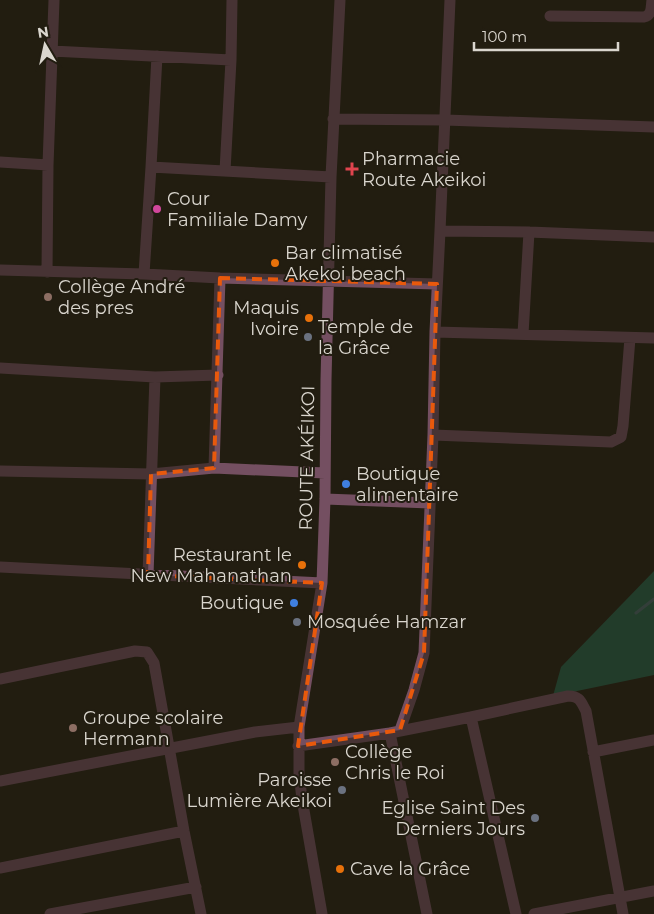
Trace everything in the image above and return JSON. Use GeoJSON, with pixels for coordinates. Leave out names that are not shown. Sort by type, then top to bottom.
{"type":"FeatureCollection","features":[{"type":"Feature","properties":{"kind":"street"},"geometry":{"type":"LineString","coordinates":[[47,272],[48,165],[54,0]]}},
{"type":"Feature","properties":{"kind":"street"},"geometry":{"type":"LineString","coordinates":[[225,171],[232,0]]}},
{"type":"Feature","properties":{"kind":"street","name":"ROUTE AKÉIKOI"},"geometry":{"type":"LineString","coordinates":[[322,914],[302,799],[298,746],[299,727],[322,583],[331,177],[340,0]]}},
{"type":"Feature","properties":{"kind":"street"},"geometry":{"type":"LineString","coordinates":[[427,914],[395,731],[414,690],[424,653],[434,332],[450,0]]}},
{"type":"Feature","properties":{"kind":"street"},"geometry":{"type":"LineString","coordinates":[[550,16],[644,17],[650,14],[652,0]]}},
{"type":"Feature","properties":{"kind":"street"},"geometry":{"type":"LineString","coordinates":[[52,51],[231,60]]}},
{"type":"Feature","properties":{"kind":"street"},"geometry":{"type":"LineString","coordinates":[[144,274],[157,56]]}},
{"type":"Feature","properties":{"kind":"street"},"geometry":{"type":"LineString","coordinates":[[334,119],[445,120],[654,127]]}},
{"type":"Feature","properties":{"kind":"street"},"geometry":{"type":"LineString","coordinates":[[0,162],[48,165]]}},
{"type":"Feature","properties":{"kind":"street"},"geometry":{"type":"LineString","coordinates":[[151,167],[331,177]]}},
{"type":"Feature","properties":{"kind":"street"},"geometry":{"type":"LineString","coordinates":[[440,231],[654,237]]}},
{"type":"Feature","properties":{"kind":"street"},"geometry":{"type":"LineString","coordinates":[[523,334],[529,232]]}},
{"type":"Feature","properties":{"kind":"street"},"geometry":{"type":"LineString","coordinates":[[0,280],[0,270],[437,284]]}},
{"type":"Feature","properties":{"kind":"street"},"geometry":{"type":"LineString","coordinates":[[214,468],[220,278]]}},
{"type":"Feature","properties":{"kind":"street"},"geometry":{"type":"LineString","coordinates":[[434,332],[654,338]]}},
{"type":"Feature","properties":{"kind":"street"},"geometry":{"type":"LineString","coordinates":[[432,435],[611,442],[621,436],[623,426],[630,338]]}},
{"type":"Feature","properties":{"kind":"street"},"geometry":{"type":"LineString","coordinates":[[0,368],[155,377],[218,376]]}},
{"type":"Feature","properties":{"kind":"street"},"geometry":{"type":"LineString","coordinates":[[148,575],[155,377]]}},
{"type":"Feature","properties":{"kind":"street"},"geometry":{"type":"LineString","coordinates":[[0,471],[151,474],[214,468],[325,473]]}},
{"type":"Feature","properties":{"kind":"street"},"geometry":{"type":"LineString","coordinates":[[325,499],[430,503]]}},
{"type":"Feature","properties":{"kind":"street"},"geometry":{"type":"LineString","coordinates":[[0,567],[322,583]]}},
{"type":"Feature","properties":{"kind":"street"},"geometry":{"type":"LineString","coordinates":[[0,679],[135,651],[147,652],[154,663],[201,914]]}},
{"type":"Feature","properties":{"kind":"street"},"geometry":{"type":"LineString","coordinates":[[298,746],[395,731],[575,696],[581,700],[586,711],[623,914]]}},
{"type":"Feature","properties":{"kind":"street"},"geometry":{"type":"LineString","coordinates":[[472,717],[516,914]]}},
{"type":"Feature","properties":{"kind":"street"},"geometry":{"type":"LineString","coordinates":[[0,781],[254,732],[299,727]]}},
{"type":"Feature","properties":{"kind":"street"},"geometry":{"type":"LineString","coordinates":[[593,752],[654,740]]}},
{"type":"Feature","properties":{"kind":"street"},"geometry":{"type":"LineString","coordinates":[[0,868],[184,831]]}},
{"type":"Feature","properties":{"kind":"street"},"geometry":{"type":"LineString","coordinates":[[50,914],[196,887]]}},
{"type":"Feature","properties":{"kind":"street"},"geometry":{"type":"LineString","coordinates":[[534,914],[654,891]]}},
{"type":"Feature","properties":{"kind":"highlighted area"},"geometry":{"type":"Polygon","coordinates":[[[220,278],[437,284],[424,653],[400,730],[298,746],[322,583],[148,575],[151,474],[214,468],[220,278]]]}},
{"type":"Feature","properties":{"kind":"green space"},"geometry":{"type":"Polygon","coordinates":[[[654,571],[654,675],[553,696],[561,667],[654,571]]]}},
{"type":"Feature","properties":{"kind":"waterway"},"geometry":{"type":"LineString","coordinates":[[636,613],[654,599]]}},
{"type":"Feature","properties":{"kind":"place","name":"Pharmacie Route Akeikoi"},"geometry":{"type":"Point","coordinates":[352,169]}},
{"type":"Feature","properties":{"kind":"place","name":"Cour Familiale Damy"},"geometry":{"type":"Point","coordinates":[157,209]}},
{"type":"Feature","properties":{"kind":"place","name":"Bar climatisé Akekoi beach"},"geometry":{"type":"Point","coordinates":[275,263]}},
{"type":"Feature","properties":{"kind":"place","name":"Collège André des pres"},"geometry":{"type":"Point","coordinates":[48,297]}},
{"type":"Feature","properties":{"kind":"place","name":"Maquis Ivoire"},"geometry":{"type":"Point","coordinates":[309,318]}},
{"type":"Feature","properties":{"kind":"place","name":"Temple de la Grâce"},"geometry":{"type":"Point","coordinates":[308,337]}},
{"type":"Feature","properties":{"kind":"place","name":"Boutique alimentaire"},"geometry":{"type":"Point","coordinates":[346,484]}},
{"type":"Feature","properties":{"kind":"place","name":"Restaurant le New Mahanathan"},"geometry":{"type":"Point","coordinates":[302,565]}},
{"type":"Feature","properties":{"kind":"place","name":"Boutique"},"geometry":{"type":"Point","coordinates":[294,603]}},
{"type":"Feature","properties":{"kind":"place","name":"Mosquée Hamzar"},"geometry":{"type":"Point","coordinates":[297,622]}},
{"type":"Feature","properties":{"kind":"place","name":"Groupe scolaire Hermann"},"geometry":{"type":"Point","coordinates":[73,728]}},
{"type":"Feature","properties":{"kind":"place","name":"Collège Chris le Roi"},"geometry":{"type":"Point","coordinates":[335,762]}},
{"type":"Feature","properties":{"kind":"place","name":"Paroisse Lumière Akeikoi"},"geometry":{"type":"Point","coordinates":[342,790]}},
{"type":"Feature","properties":{"kind":"place","name":"Eglise Saint Des Derniers Jours"},"geometry":{"type":"Point","coordinates":[535,818]}},
{"type":"Feature","properties":{"kind":"place","name":"Cave la Grâce"},"geometry":{"type":"Point","coordinates":[340,869]}}]}
